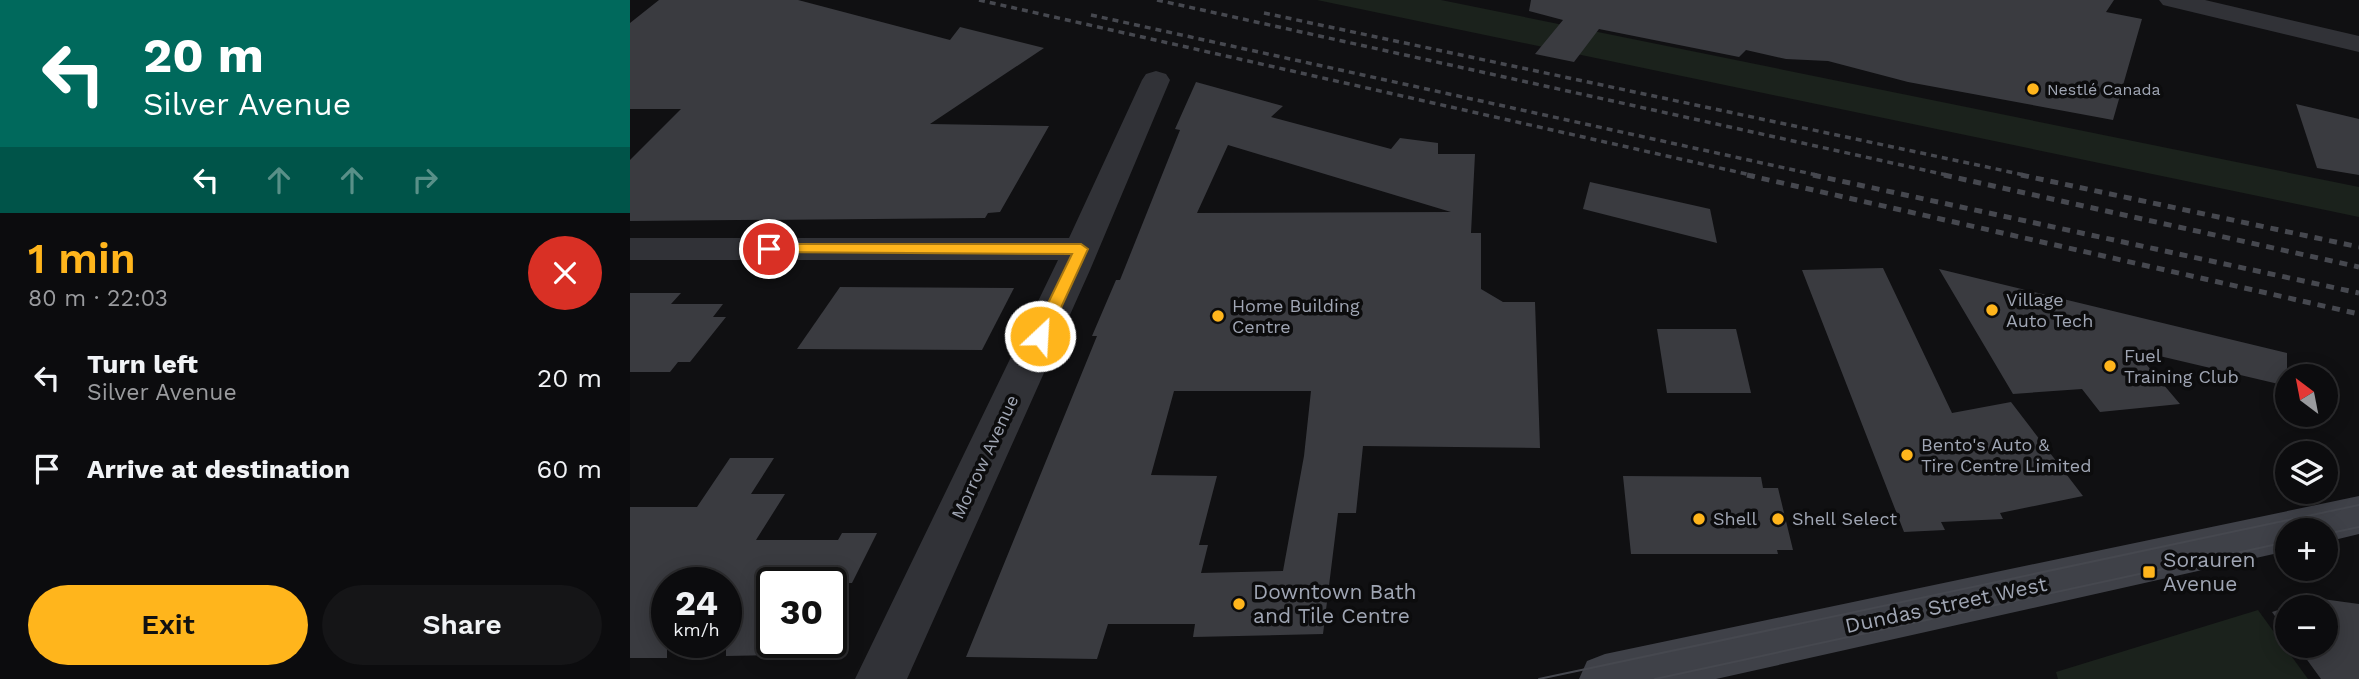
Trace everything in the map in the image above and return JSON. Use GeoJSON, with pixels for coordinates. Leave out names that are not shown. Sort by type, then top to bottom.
{"type":"FeatureCollection","features":[{"type":"Feature","properties":{"kind":"main road","name":"Dundas Street West"},"geometry":{"type":"LineString","coordinates":[[2338,520],[2359,515]]}},
{"type":"Feature","properties":{"kind":"main road","name":"Dundas Street West"},"geometry":{"type":"LineString","coordinates":[[1605,679],[2275,534]]}},
{"type":"Feature","properties":{"kind":"street"},"geometry":{"type":"LineString","coordinates":[[2172,0],[2359,44]]}},
{"type":"Feature","properties":{"kind":"street","name":"Morrow Avenue"},"geometry":{"type":"LineString","coordinates":[[881,679],[1081,249],[1156,80]]}},
{"type":"Feature","properties":{"kind":"street"},"geometry":{"type":"LineString","coordinates":[[630,249],[1081,249]]}},
{"type":"Feature","properties":{"kind":"shaded area"},"geometry":{"type":"Polygon","coordinates":[[[1317,0],[1441,0],[2359,187],[2359,217],[1317,0]]]}},
{"type":"Feature","properties":{"kind":"shaded area"},"geometry":{"type":"Polygon","coordinates":[[[2258,610],[2275,633],[2275,658],[2293,658],[2308,679],[2058,679],[2056,672],[2258,610]]]}},
{"type":"Feature","properties":{"kind":"building"},"geometry":{"type":"Polygon","coordinates":[[[659,0],[798,0],[950,40],[960,27],[1044,48],[930,124],[1049,126],[1000,212],[988,213],[985,218],[630,221],[630,160],[681,109],[630,109],[630,23],[659,0]]]}},
{"type":"Feature","properties":{"kind":"building","name":"Nestlé Canada"},"geometry":{"type":"Polygon","coordinates":[[[1531,0],[2114,0],[2106,12],[2142,19],[2113,120],[1908,82],[1828,61],[1786,59],[1746,50],[1739,57],[1599,29],[1574,62],[1535,54],[1563,20],[1529,11],[1531,0]]]}},
{"type":"Feature","properties":{"kind":"building"},"geometry":{"type":"Polygon","coordinates":[[[1196,82],[1283,106],[1271,117],[1391,149],[1400,138],[1438,143],[1438,154],[1475,154],[1471,233],[1481,233],[1481,289],[1503,302],[1535,302],[1540,448],[1363,446],[1356,513],[1338,513],[1323,634],[1193,637],[1195,624],[1108,624],[1097,659],[966,657],[1097,336],[1092,336],[1116,280],[1120,280],[1180,130],[1175,129],[1196,82]],[[1228,145],[1197,213],[1451,212],[1228,145]],[[1174,391],[1151,475],[1217,476],[1199,545],[1208,545],[1201,573],[1283,571],[1304,456],[1311,391],[1174,391]]]}},
{"type":"Feature","properties":{"kind":"building"},"geometry":{"type":"Polygon","coordinates":[[[2296,104],[2359,119],[2359,175],[2317,168],[2296,104]]]}},
{"type":"Feature","properties":{"kind":"building"},"geometry":{"type":"Polygon","coordinates":[[[1590,182],[1710,209],[1717,243],[1583,209],[1590,182]]]}},
{"type":"Feature","properties":{"kind":"building"},"geometry":{"type":"Polygon","coordinates":[[[1883,268],[1952,413],[2011,402],[2083,496],[2000,513],[2003,519],[1941,522],[1945,530],[1904,532],[1802,270],[1883,268]]]}},
{"type":"Feature","properties":{"kind":"building"},"geometry":{"type":"Polygon","coordinates":[[[1939,269],[2287,353],[2287,364],[2275,364],[2275,383],[2134,350],[2180,404],[2100,412],[2082,389],[2013,394],[1939,269]]]}},
{"type":"Feature","properties":{"kind":"building"},"geometry":{"type":"Polygon","coordinates":[[[840,287],[1014,288],[982,350],[797,349],[840,287]]]}},
{"type":"Feature","properties":{"kind":"building"},"geometry":{"type":"Polygon","coordinates":[[[630,293],[681,293],[671,304],[723,304],[713,317],[726,317],[690,362],[678,362],[670,372],[630,372],[630,293]]]}},
{"type":"Feature","properties":{"kind":"building"},"geometry":{"type":"Polygon","coordinates":[[[1657,329],[1736,329],[1751,393],[1667,393],[1657,329]]]}},
{"type":"Feature","properties":{"kind":"building"},"geometry":{"type":"Polygon","coordinates":[[[730,458],[774,458],[751,494],[785,494],[756,540],[838,540],[842,533],[877,533],[852,583],[847,583],[847,567],[756,567],[756,655],[742,656],[742,567],[651,567],[651,658],[630,658],[630,507],[697,507],[730,458]]]}},
{"type":"Feature","properties":{"kind":"building","name":"Shell"},"geometry":{"type":"Polygon","coordinates":[[[1623,476],[1761,477],[1763,488],[1778,488],[1793,550],[1777,550],[1778,554],[1631,554],[1623,476]]]}},
{"type":"Feature","properties":{"kind":"building"},"geometry":{"type":"Polygon","coordinates":[[[2338,601],[2359,604],[2359,679],[2321,679],[2306,658],[2338,658],[2338,601]]]}},
{"type":"Feature","properties":{"kind":"tram line"},"geometry":{"type":"LineString","coordinates":[[1539,679],[2359,505]]}},
{"type":"Feature","properties":{"kind":"tram line"},"geometry":{"type":"LineString","coordinates":[[2338,531],[2359,527]]}},
{"type":"Feature","properties":{"kind":"tram line"},"geometry":{"type":"LineString","coordinates":[[1655,679],[2275,545]]}},
{"type":"Feature","properties":{"kind":"railway"},"geometry":{"type":"LineString","coordinates":[[979,0],[1755,176]]}},
{"type":"Feature","properties":{"kind":"railway"},"geometry":{"type":"LineString","coordinates":[[1157,0],[1951,176]]}},
{"type":"Feature","properties":{"kind":"railway"},"geometry":{"type":"LineString","coordinates":[[1264,13],[2029,176]]}},
{"type":"Feature","properties":{"kind":"railway"},"geometry":{"type":"LineString","coordinates":[[1091,15],[1821,176]]}},
{"type":"Feature","properties":{"kind":"railway"},"geometry":{"type":"LineString","coordinates":[[1747,175],[2359,314]]}},
{"type":"Feature","properties":{"kind":"railway"},"geometry":{"type":"LineString","coordinates":[[1813,175],[2359,293]]}},
{"type":"Feature","properties":{"kind":"railway"},"geometry":{"type":"LineString","coordinates":[[1944,175],[2359,267]]}},
{"type":"Feature","properties":{"kind":"railway"},"geometry":{"type":"LineString","coordinates":[[2021,175],[2359,247]]}},
{"type":"Feature","properties":{"kind":"place","name":"Nestlé Canada"},"geometry":{"type":"Point","coordinates":[2033,89]}},
{"type":"Feature","properties":{"kind":"place","name":"Village Auto Tech"},"geometry":{"type":"Point","coordinates":[1992,310]}},
{"type":"Feature","properties":{"kind":"place","name":"Home Building Centre"},"geometry":{"type":"Point","coordinates":[1218,316]}},
{"type":"Feature","properties":{"kind":"place","name":"Fuel Training Club"},"geometry":{"type":"Point","coordinates":[2110,366]}},
{"type":"Feature","properties":{"kind":"place","name":"Bento's Auto & Tire Centre Limited"},"geometry":{"type":"Point","coordinates":[1907,455]}},
{"type":"Feature","properties":{"kind":"place","name":"Shell"},"geometry":{"type":"Point","coordinates":[1699,519]}},
{"type":"Feature","properties":{"kind":"place","name":"Shell Select"},"geometry":{"type":"Point","coordinates":[1778,519]}},
{"type":"Feature","properties":{"kind":"place","name":"Sorauren Avenue"},"geometry":{"type":"Point","coordinates":[2149,572]}},
{"type":"Feature","properties":{"kind":"place","name":"Downtown Bath and Tile Centre"},"geometry":{"type":"Point","coordinates":[1239,604]}},
{"type":"Feature","properties":{"kind":"route"},"geometry":{"type":"LineString","coordinates":[[769,249],[1081,249],[1040,336]]}}]}
